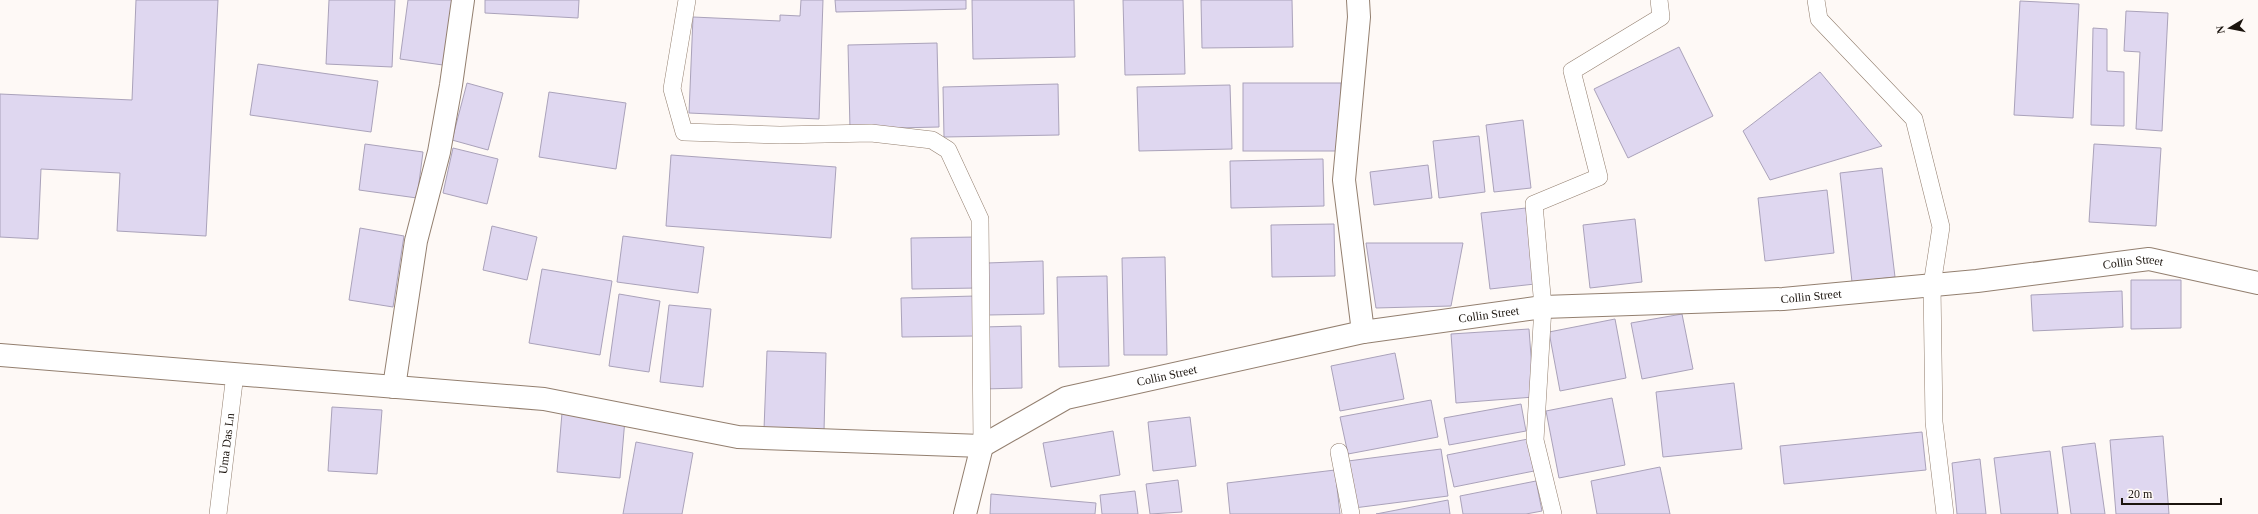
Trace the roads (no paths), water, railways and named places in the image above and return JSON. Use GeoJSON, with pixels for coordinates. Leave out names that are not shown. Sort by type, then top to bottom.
{"type":"FeatureCollection","features":[{"type":"Feature","properties":{"kind":"street"},"geometry":{"type":"LineString","coordinates":[[394,387],[416,241],[439,152],[451,85],[463,0]]}},
{"type":"Feature","properties":{"kind":"street"},"geometry":{"type":"LineString","coordinates":[[1358,0],[1359,17],[1344,180],[1362,332]]}},
{"type":"Feature","properties":{"kind":"street","name":"Collin Street"},"geometry":{"type":"LineString","coordinates":[[982,446],[1066,398],[1362,332],[1543,307],[1783,299],[1932,285],[2149,259],[2258,282]]}},
{"type":"Feature","properties":{"kind":"street"},"geometry":{"type":"LineString","coordinates":[[0,355],[544,399],[738,437],[982,446],[965,514]]}},
{"type":"Feature","properties":{"kind":"lane"},"geometry":{"type":"LineString","coordinates":[[687,0],[672,89],[684,132],[780,136],[871,133],[932,140],[948,150],[980,219],[982,446]]}},
{"type":"Feature","properties":{"kind":"lane"},"geometry":{"type":"LineString","coordinates":[[1552,514],[1535,440],[1543,307],[1534,204],[1599,177],[1572,71],[1662,17],[1659,0]]}},
{"type":"Feature","properties":{"kind":"lane"},"geometry":{"type":"LineString","coordinates":[[1816,0],[1819,19],[1914,119],[1941,227],[1932,285],[1934,422],[1945,514]]}},
{"type":"Feature","properties":{"kind":"lane","name":"Uma Das Ln"},"geometry":{"type":"LineString","coordinates":[[218,514],[235,374]]}},
{"type":"Feature","properties":{"kind":"lane"},"geometry":{"type":"LineString","coordinates":[[1339,452],[1351,514]]}}]}
